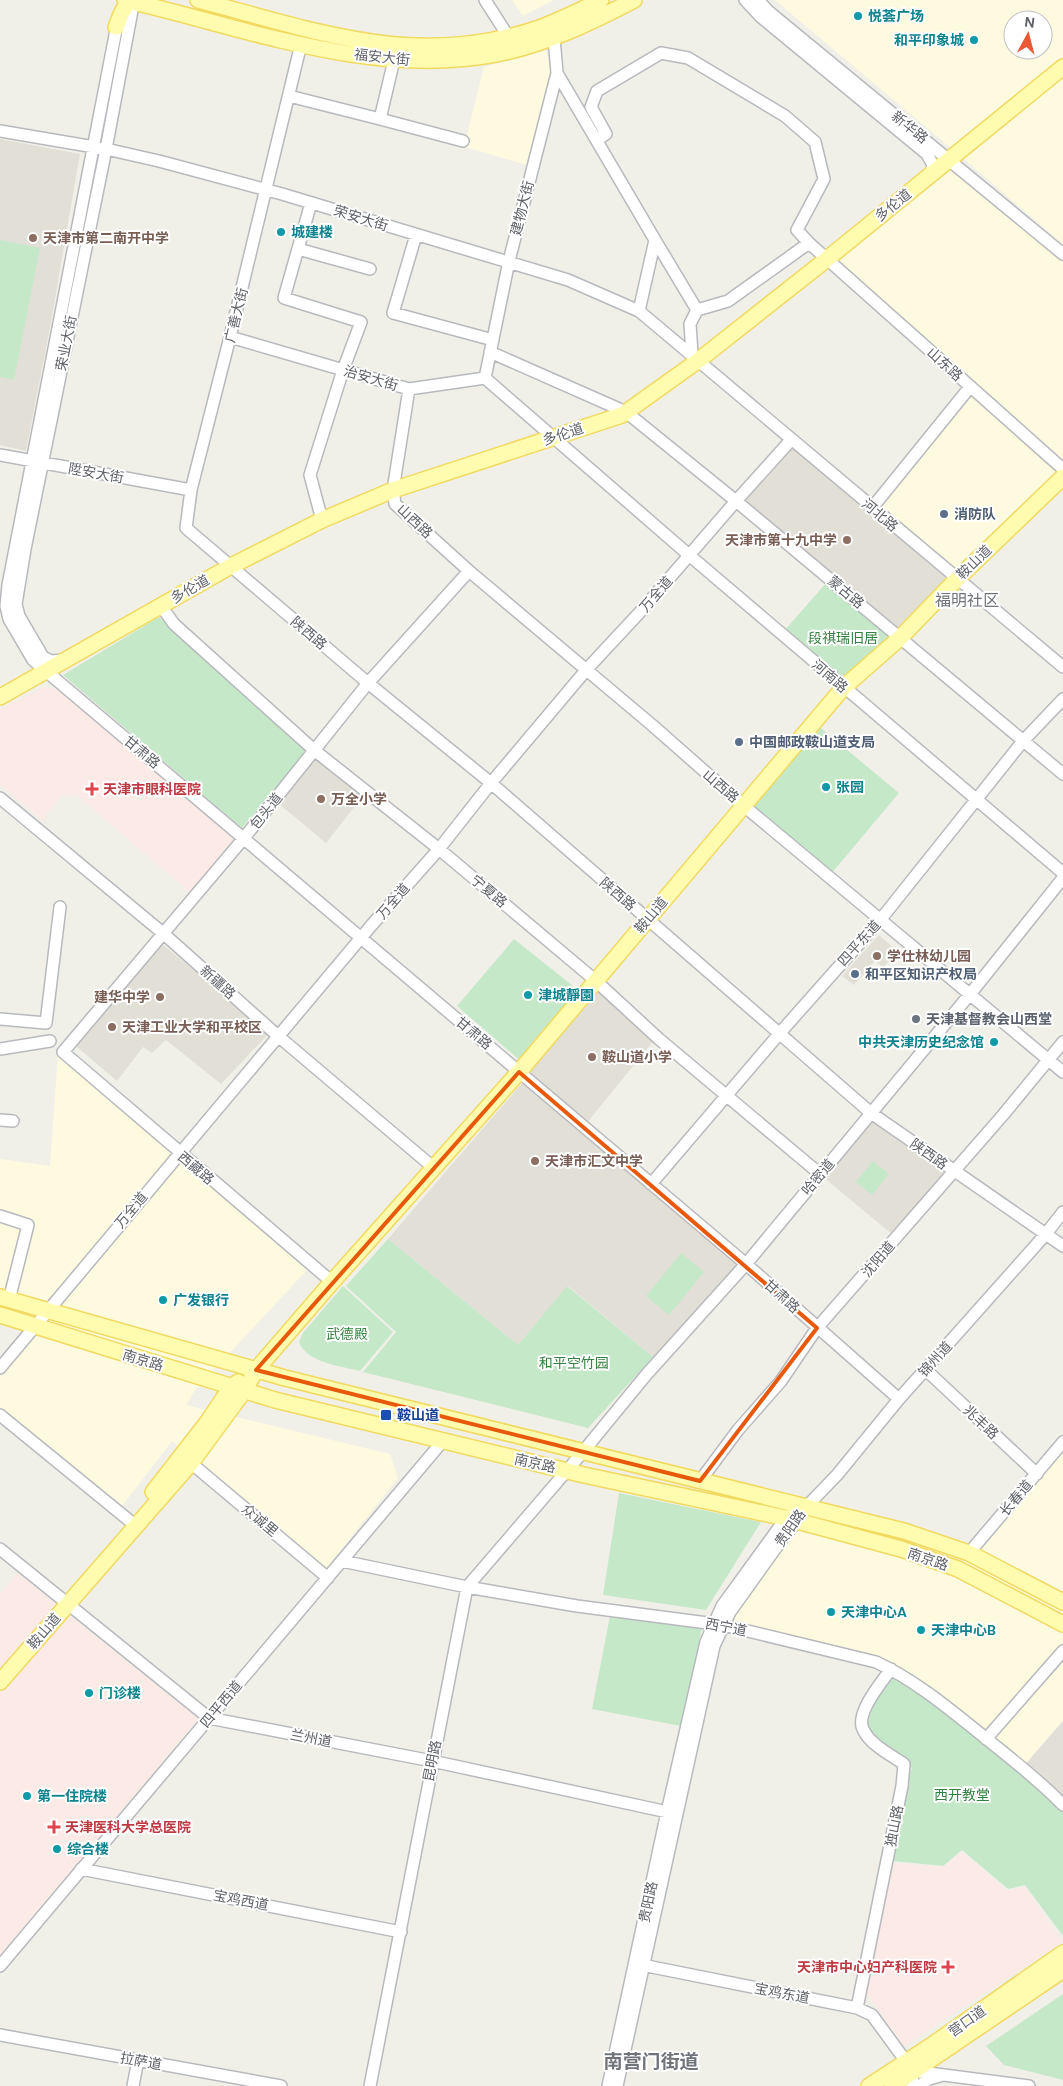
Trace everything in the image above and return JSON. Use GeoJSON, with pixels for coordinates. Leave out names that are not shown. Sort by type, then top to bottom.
{"type":"FeatureCollection","features":[{"type":"Feature","properties":{"kind":"main road","name":"福安大街"},"geometry":{"type":"LineString","coordinates":[[131,0],[301,44],[394,60],[431,60],[470,58],[498,53],[554,38],[634,0]]}},
{"type":"Feature","properties":{"kind":"main road"},"geometry":{"type":"LineString","coordinates":[[122,28],[122,12],[131,0]]}},
{"type":"Feature","properties":{"kind":"main road","name":"福安大街"},"geometry":{"type":"LineString","coordinates":[[198,0],[324,34],[369,43],[395,46],[441,47],[475,44],[508,36],[558,21],[601,0]]}},
{"type":"Feature","properties":{"kind":"main road","name":"多伦道"},"geometry":{"type":"LineString","coordinates":[[0,697],[231,566],[322,520],[392,490],[617,417],[626,412],[827,259],[1063,67]]}},
{"type":"Feature","properties":{"kind":"main road","name":"鞍山道"},"geometry":{"type":"LineString","coordinates":[[0,1682],[132,1523],[209,1420],[241,1389],[332,1282],[519,1072],[843,688],[901,637],[957,579],[1063,477]]}},
{"type":"Feature","properties":{"kind":"main road","name":"南京路"},"geometry":{"type":"LineString","coordinates":[[4,1299],[285,1378],[582,1453],[904,1531],[969,1553],[1063,1602]]}},
{"type":"Feature","properties":{"kind":"main road","name":"南京路"},"geometry":{"type":"LineString","coordinates":[[0,1315],[283,1402],[566,1471],[792,1520],[901,1549],[958,1569],[1063,1624]]}},
{"type":"Feature","properties":{"kind":"main road"},"geometry":{"type":"LineString","coordinates":[[188,1374],[204,1384],[211,1392],[213,1402],[209,1420]]}},
{"type":"Feature","properties":{"kind":"main road"},"geometry":{"type":"LineString","coordinates":[[241,1389],[264,1379],[285,1378]]}},
{"type":"Feature","properties":{"kind":"main road","name":"鞍山道"},"geometry":{"type":"LineString","coordinates":[[132,1523],[191,1463],[228,1413],[241,1389]]}},
{"type":"Feature","properties":{"kind":"main road"},"geometry":{"type":"LineString","coordinates":[[228,1413],[250,1400],[283,1402]]}},
{"type":"Feature","properties":{"kind":"main road","name":"鞍山道"},"geometry":{"type":"LineString","coordinates":[[0,1672],[66,1602]]}},
{"type":"Feature","properties":{"kind":"main road","name":"营口道"},"geometry":{"type":"LineString","coordinates":[[869,2086],[909,2076],[1063,1953]]}},
{"type":"Feature","properties":{"kind":"main road","name":"营口道"},"geometry":{"type":"LineString","coordinates":[[892,2086],[1063,1970]]}},
{"type":"Feature","properties":{"kind":"street"},"geometry":{"type":"LineString","coordinates":[[485,0],[508,36]]}},
{"type":"Feature","properties":{"kind":"street","name":"新华路"},"geometry":{"type":"LineString","coordinates":[[745,0],[761,17],[927,154],[933,165],[930,176]]}},
{"type":"Feature","properties":{"kind":"street","name":"新华路"},"geometry":{"type":"LineString","coordinates":[[758,0],[768,11],[1063,254]]}},
{"type":"Feature","properties":{"kind":"street"},"geometry":{"type":"LineString","coordinates":[[122,28],[139,14],[167,10]]}},
{"type":"Feature","properties":{"kind":"street","name":"荣业大街"},"geometry":{"type":"LineString","coordinates":[[7,605],[25,549],[37,462],[94,147],[122,28]]}},
{"type":"Feature","properties":{"kind":"street","name":"荣业大街"},"geometry":{"type":"LineString","coordinates":[[37,462],[106,149],[122,28]]}},
{"type":"Feature","properties":{"kind":"street","name":"建物大街"},"geometry":{"type":"LineString","coordinates":[[485,378],[509,261],[557,73],[554,38]]}},
{"type":"Feature","properties":{"kind":"street","name":"广善大街"},"geometry":{"type":"LineString","coordinates":[[231,566],[186,528],[191,490],[301,44]]}},
{"type":"Feature","properties":{"kind":"street"},"geometry":{"type":"LineString","coordinates":[[597,140],[606,134],[591,107],[598,90],[661,52],[688,58],[785,116],[815,142],[824,179],[797,230],[809,243],[728,301],[697,310],[690,324],[696,357]]}},
{"type":"Feature","properties":{"kind":"street"},"geometry":{"type":"LineString","coordinates":[[380,118],[394,60]]}},
{"type":"Feature","properties":{"kind":"street"},"geometry":{"type":"LineString","coordinates":[[557,73],[697,310]]}},
{"type":"Feature","properties":{"kind":"street"},"geometry":{"type":"LineString","coordinates":[[289,96],[463,141]]}},
{"type":"Feature","properties":{"kind":"street","name":"荣安大街"},"geometry":{"type":"LineString","coordinates":[[0,131],[106,149],[186,168],[509,261],[568,280],[639,311],[696,357]]}},
{"type":"Feature","properties":{"kind":"street"},"geometry":{"type":"LineString","coordinates":[[310,203],[284,298],[361,322],[343,370],[310,475],[322,520]]}},
{"type":"Feature","properties":{"kind":"street"},"geometry":{"type":"LineString","coordinates":[[416,235],[393,312],[493,340]]}},
{"type":"Feature","properties":{"kind":"street"},"geometry":{"type":"LineString","coordinates":[[639,311],[655,240]]}},
{"type":"Feature","properties":{"kind":"street","name":"山东路"},"geometry":{"type":"LineString","coordinates":[[809,243],[1063,469]]}},
{"type":"Feature","properties":{"kind":"street"},"geometry":{"type":"LineString","coordinates":[[298,249],[370,269]]}},
{"type":"Feature","properties":{"kind":"street","name":"治安大街"},"geometry":{"type":"LineString","coordinates":[[230,337],[409,389],[485,378]]}},
{"type":"Feature","properties":{"kind":"street","name":"蒙古路"},"geometry":{"type":"LineString","coordinates":[[490,352],[626,412],[901,637],[1063,774]]}},
{"type":"Feature","properties":{"kind":"street","name":"河北路"},"geometry":{"type":"LineString","coordinates":[[696,357],[872,508],[1063,667]]}},
{"type":"Feature","properties":{"kind":"street"},"geometry":{"type":"LineString","coordinates":[[485,378],[554,437]]}},
{"type":"Feature","properties":{"kind":"street"},"geometry":{"type":"LineString","coordinates":[[872,508],[970,387]]}},
{"type":"Feature","properties":{"kind":"street"},"geometry":{"type":"LineString","coordinates":[[392,490],[409,389]]}},
{"type":"Feature","properties":{"kind":"street","name":"河南路"},"geometry":{"type":"LineString","coordinates":[[554,437],[689,556],[1063,874]]}},
{"type":"Feature","properties":{"kind":"street","name":"万全道"},"geometry":{"type":"LineString","coordinates":[[0,1368],[360,938],[439,849],[491,783],[587,669],[641,611],[736,501],[792,440]]}},
{"type":"Feature","properties":{"kind":"street","name":"陞安大街"},"geometry":{"type":"LineString","coordinates":[[0,455],[191,490]]}},
{"type":"Feature","properties":{"kind":"street","name":"山西路"},"geometry":{"type":"LineString","coordinates":[[392,490],[395,504],[470,571],[587,669],[744,806],[1063,1072]]}},
{"type":"Feature","properties":{"kind":"street","name":"陕西路"},"geometry":{"type":"LineString","coordinates":[[231,566],[368,683],[491,783],[871,1113],[1063,1246]]}},
{"type":"Feature","properties":{"kind":"street","name":"包头道"},"geometry":{"type":"LineString","coordinates":[[63,1052],[244,838],[368,683],[470,571]]}},
{"type":"Feature","properties":{"kind":"street"},"geometry":{"type":"LineString","coordinates":[[7,605],[18,616],[43,657],[51,661],[65,660]]}},
{"type":"Feature","properties":{"kind":"street"},"geometry":{"type":"LineString","coordinates":[[7,605],[9,619],[33,660],[46,671]]}},
{"type":"Feature","properties":{"kind":"street","name":"宁夏路"},"geometry":{"type":"LineString","coordinates":[[161,606],[174,624],[314,750],[439,849],[596,982],[659,1039],[820,1174]]}},
{"type":"Feature","properties":{"kind":"street","name":"甘肃路"},"geometry":{"type":"LineString","coordinates":[[46,671],[746,1264],[899,1399]]}},
{"type":"Feature","properties":{"kind":"street","name":"四平东道"},"geometry":{"type":"LineString","coordinates":[[650,1184],[881,919],[975,799],[1023,741],[1063,699]]}},
{"type":"Feature","properties":{"kind":"street","name":"新疆路"},"geometry":{"type":"LineString","coordinates":[[0,798],[164,934],[278,1036],[434,1168]]}},
{"type":"Feature","properties":{"kind":"street","name":"哈密道"},"geometry":{"type":"LineString","coordinates":[[566,1471],[646,1375],[746,1264],[969,995],[1063,878]]}},
{"type":"Feature","properties":{"kind":"street"},"geometry":{"type":"LineString","coordinates":[[0,1020],[46,1023],[60,907]]}},
{"type":"Feature","properties":{"kind":"street"},"geometry":{"type":"LineString","coordinates":[[0,1049],[50,1041]]}},
{"type":"Feature","properties":{"kind":"street","name":"沈阳道"},"geometry":{"type":"LineString","coordinates":[[700,1481],[738,1430],[781,1381],[818,1328],[1063,1042]]}},
{"type":"Feature","properties":{"kind":"street","name":"西藏路"},"geometry":{"type":"LineString","coordinates":[[63,1052],[332,1282]]}},
{"type":"Feature","properties":{"kind":"street"},"geometry":{"type":"LineString","coordinates":[[0,1120],[13,1121]]}},
{"type":"Feature","properties":{"kind":"street","name":"锦州道"},"geometry":{"type":"LineString","coordinates":[[807,1506],[837,1475],[925,1369],[1046,1235],[1063,1212]]}},
{"type":"Feature","properties":{"kind":"street"},"geometry":{"type":"LineString","coordinates":[[0,1216],[28,1225],[4,1299]]}},
{"type":"Feature","properties":{"kind":"street","name":"兆丰路"},"geometry":{"type":"LineString","coordinates":[[925,1369],[1036,1474]]}},
{"type":"Feature","properties":{"kind":"street"},"geometry":{"type":"LineString","coordinates":[[0,1415],[132,1523]]}},
{"type":"Feature","properties":{"kind":"street","name":"四平西道"},"geometry":{"type":"LineString","coordinates":[[0,1966],[442,1442]]}},
{"type":"Feature","properties":{"kind":"street","name":"长春道"},"geometry":{"type":"LineString","coordinates":[[969,1553],[1063,1442]]}},
{"type":"Feature","properties":{"kind":"street","name":"众诚里"},"geometry":{"type":"LineString","coordinates":[[191,1463],[328,1578]]}},
{"type":"Feature","properties":{"kind":"street","name":"昆明路"},"geometry":{"type":"LineString","coordinates":[[370,2086],[467,1587],[566,1471]]}},
{"type":"Feature","properties":{"kind":"street","name":"贵阳路"},"geometry":{"type":"LineString","coordinates":[[617,2086],[639,1965],[706,1642],[718,1624],[722,1606],[792,1520],[807,1506]]}},
{"type":"Feature","properties":{"kind":"street","name":"兰州道"},"geometry":{"type":"LineString","coordinates":[[0,1549],[210,1718],[432,1761],[672,1813]]}},
{"type":"Feature","properties":{"kind":"street","name":"西宁道"},"geometry":{"type":"LineString","coordinates":[[342,1561],[467,1587],[577,1606],[718,1624],[876,1662],[891,1669],[954,1711],[1041,1782],[1063,1805]]}},
{"type":"Feature","properties":{"kind":"street"},"geometry":{"type":"LineString","coordinates":[[986,1739],[1063,1651]]}},
{"type":"Feature","properties":{"kind":"street","name":"独山路"},"geometry":{"type":"LineString","coordinates":[[857,2008],[902,1786],[904,1764],[864,1732],[861,1723],[865,1708],[891,1669]]}},
{"type":"Feature","properties":{"kind":"street","name":"宝鸡西道"},"geometry":{"type":"LineString","coordinates":[[81,1869],[401,1932]]}},
{"type":"Feature","properties":{"kind":"street","name":"贵阳路"},"geometry":{"type":"LineString","coordinates":[[608,2086],[639,1965]]}},
{"type":"Feature","properties":{"kind":"street","name":"宝鸡东道"},"geometry":{"type":"LineString","coordinates":[[639,1965],[857,2008],[872,2015],[909,2076]]}},
{"type":"Feature","properties":{"kind":"street","name":"拉萨道"},"geometry":{"type":"LineString","coordinates":[[0,2035],[281,2086]]}},
{"type":"Feature","properties":{"kind":"street"},"geometry":{"type":"LineString","coordinates":[[133,2086],[138,2060]]}},
{"type":"Feature","properties":{"kind":"street"},"geometry":{"type":"LineString","coordinates":[[919,2086],[929,2079],[944,2075]]}},
{"type":"Feature","properties":{"kind":"street"},"geometry":{"type":"LineString","coordinates":[[909,2076],[944,2075],[1029,2086]]}},
{"type":"Feature","properties":{"kind":"highlighted area"},"geometry":{"type":"Polygon","coordinates":[[[519,1072],[817,1328],[700,1481],[256,1370],[519,1072]]]}},
{"type":"Feature","properties":{"kind":"shaded area"},"geometry":{"type":"Polygon","coordinates":[[[512,0],[554,0],[523,16],[512,0]]]}},
{"type":"Feature","properties":{"kind":"shaded area"},"geometry":{"type":"Polygon","coordinates":[[[775,0],[1063,0],[1063,244],[965,160],[775,0]]]}},
{"type":"Feature","properties":{"kind":"shaded area"},"geometry":{"type":"Polygon","coordinates":[[[546,50],[551,71],[528,165],[464,147],[484,67],[546,50]]]}},
{"type":"Feature","properties":{"kind":"shaded area","name":"天津市第二南开中学"},"geometry":{"type":"Polygon","coordinates":[[[0,139],[80,154],[51,322],[26,451],[0,445],[0,139]]]}},
{"type":"Feature","properties":{"kind":"shaded area"},"geometry":{"type":"Polygon","coordinates":[[[951,162],[1063,258],[1063,473],[955,576],[870,507],[969,384],[831,261],[951,162]]]}},
{"type":"Feature","properties":{"kind":"shaded area","name":"天津市第十九中学"},"geometry":{"type":"Polygon","coordinates":[[[791,446],[950,580],[899,631],[745,500],[791,446]]]}},
{"type":"Feature","properties":{"kind":"shaded area","name":"天津市眼科医院"},"geometry":{"type":"Polygon","coordinates":[[[44,687],[58,689],[235,837],[190,893],[77,795],[66,797],[63,794],[42,820],[0,784],[0,709],[44,687]]]}},
{"type":"Feature","properties":{"kind":"shaded area","name":"万全小学"},"geometry":{"type":"Polygon","coordinates":[[[314,757],[363,796],[326,843],[278,803],[314,757]]]}},
{"type":"Feature","properties":{"kind":"shaded area","name":"学仕林幼儿园"},"geometry":{"type":"Polygon","coordinates":[[[879,935],[897,951],[883,968],[875,961],[854,985],[842,976],[879,935]]]}},
{"type":"Feature","properties":{"kind":"shaded area"},"geometry":{"type":"Polygon","coordinates":[[[161,943],[269,1033],[221,1084],[166,1040],[152,1053],[143,1047],[117,1081],[76,1046],[161,943]]]}},
{"type":"Feature","properties":{"kind":"shaded area","name":"鞍山道小学"},"geometry":{"type":"Polygon","coordinates":[[[600,990],[655,1039],[586,1124],[528,1074],[600,990]]]}},
{"type":"Feature","properties":{"kind":"shaded area"},"geometry":{"type":"Polygon","coordinates":[[[58,1055],[307,1270],[195,1390],[186,1405],[390,1454],[398,1478],[324,1571],[172,1441],[122,1506],[0,1417],[0,1373],[53,1310],[0,1293],[0,1159],[50,1166],[58,1055]]]}},
{"type":"Feature","properties":{"kind":"shaded area","name":"天津市汇文中学"},"geometry":{"type":"Polygon","coordinates":[[[522,1083],[739,1264],[653,1357],[568,1286],[518,1345],[388,1239],[522,1083]]]}},
{"type":"Feature","properties":{"kind":"shaded area"},"geometry":{"type":"Polygon","coordinates":[[[870,1116],[948,1171],[893,1235],[822,1176],[870,1116]]]}},
{"type":"Feature","properties":{"kind":"shaded area"},"geometry":{"type":"Polygon","coordinates":[[[1063,1446],[1063,1720],[1024,1765],[945,1698],[896,1666],[875,1657],[728,1623],[792,1525],[935,1564],[966,1561],[1063,1446]]]}},
{"type":"Feature","properties":{"kind":"shaded area","name":"天津医科大学总医院"},"geometry":{"type":"Polygon","coordinates":[[[17,1573],[198,1719],[0,1955],[0,1594],[17,1573]]]}},
{"type":"Feature","properties":{"kind":"shaded area"},"geometry":{"type":"Polygon","coordinates":[[[1063,1721],[1063,1799],[1025,1765],[1063,1721]]]}},
{"type":"Feature","properties":{"kind":"shaded area","name":"天津市中心妇产科医院"},"geometry":{"type":"Polygon","coordinates":[[[962,1852],[1007,1891],[1024,1887],[1063,1942],[904,2046],[866,1993],[893,1863],[943,1867],[962,1852]]]}},
{"type":"Feature","properties":{"kind":"green space"},"geometry":{"type":"Polygon","coordinates":[[[0,240],[40,248],[14,380],[0,377],[0,240]]]}},
{"type":"Feature","properties":{"kind":"green space","name":"段祺瑞旧居"},"geometry":{"type":"Polygon","coordinates":[[[827,582],[896,639],[846,686],[784,631],[827,582]]]}},
{"type":"Feature","properties":{"kind":"green space"},"geometry":{"type":"Polygon","coordinates":[[[159,617],[307,750],[242,828],[63,675],[159,617]]]}},
{"type":"Feature","properties":{"kind":"green space","name":"张园"},"geometry":{"type":"Polygon","coordinates":[[[817,725],[899,793],[831,874],[749,806],[817,725]]]}},
{"type":"Feature","properties":{"kind":"green space"},"geometry":{"type":"Polygon","coordinates":[[[514,939],[583,994],[523,1063],[457,1006],[514,939]]]}},
{"type":"Feature","properties":{"kind":"green space"},"geometry":{"type":"Polygon","coordinates":[[[873,1161],[889,1174],[872,1195],[856,1182],[873,1161]]]}},
{"type":"Feature","properties":{"kind":"green space","name":"和平空竹园"},"geometry":{"type":"Polygon","coordinates":[[[388,1239],[518,1345],[567,1286],[653,1357],[588,1428],[363,1372],[396,1332],[346,1286],[388,1239]]]}},
{"type":"Feature","properties":{"kind":"green space"},"geometry":{"type":"Polygon","coordinates":[[[681,1253],[704,1272],[669,1315],[646,1296],[681,1253]]]}},
{"type":"Feature","properties":{"kind":"green space","name":"武德殿"},"geometry":{"type":"Polygon","coordinates":[[[343,1286],[393,1332],[360,1371],[317,1359],[309,1355],[299,1342],[303,1333],[343,1286]]]}},
{"type":"Feature","properties":{"kind":"green space"},"geometry":{"type":"Polygon","coordinates":[[[619,1493],[761,1522],[706,1610],[603,1595],[619,1493]]]}},
{"type":"Feature","properties":{"kind":"green space"},"geometry":{"type":"Polygon","coordinates":[[[610,1616],[702,1628],[681,1726],[592,1709],[610,1616]]]}},
{"type":"Feature","properties":{"kind":"green space","name":"西开教堂"},"geometry":{"type":"Polygon","coordinates":[[[892,1672],[1003,1754],[1063,1811],[1063,1936],[1025,1885],[1008,1889],[962,1850],[943,1866],[893,1861],[903,1790],[912,1768],[865,1730],[866,1708],[892,1672]]]}},
{"type":"Feature","properties":{"kind":"green space"},"geometry":{"type":"Polygon","coordinates":[[[1063,1994],[1063,2080],[1004,2065],[986,2046],[1063,1994]]]}},
{"type":"Feature","properties":{"kind":"place","name":"悦荟广场"},"geometry":{"type":"Point","coordinates":[858,16]}},
{"type":"Feature","properties":{"kind":"place","name":"和平印象城"},"geometry":{"type":"Point","coordinates":[974,40]}},
{"type":"Feature","properties":{"kind":"place","name":"城建楼"},"geometry":{"type":"Point","coordinates":[281,232]}},
{"type":"Feature","properties":{"kind":"place","name":"天津市第二南开中学"},"geometry":{"type":"Point","coordinates":[33,238]}},
{"type":"Feature","properties":{"kind":"place","name":"消防队"},"geometry":{"type":"Point","coordinates":[944,514]}},
{"type":"Feature","properties":{"kind":"place","name":"天津市第十九中学"},"geometry":{"type":"Point","coordinates":[847,540]}},
{"type":"Feature","properties":{"kind":"place","name":"中国邮政鞍山道支局"},"geometry":{"type":"Point","coordinates":[739,742]}},
{"type":"Feature","properties":{"kind":"place","name":"张园"},"geometry":{"type":"Point","coordinates":[826,787]}},
{"type":"Feature","properties":{"kind":"place","name":"天津市眼科医院"},"geometry":{"type":"Point","coordinates":[92,789]}},
{"type":"Feature","properties":{"kind":"place","name":"万全小学"},"geometry":{"type":"Point","coordinates":[321,799]}},
{"type":"Feature","properties":{"kind":"place","name":"学仕林幼儿园"},"geometry":{"type":"Point","coordinates":[877,956]}},
{"type":"Feature","properties":{"kind":"place","name":"和平区知识产权局"},"geometry":{"type":"Point","coordinates":[855,974]}},
{"type":"Feature","properties":{"kind":"place","name":"津城靜園"},"geometry":{"type":"Point","coordinates":[528,995]}},
{"type":"Feature","properties":{"kind":"place","name":"建华中学"},"geometry":{"type":"Point","coordinates":[160,997]}},
{"type":"Feature","properties":{"kind":"place","name":"天津基督教会山西堂"},"geometry":{"type":"Point","coordinates":[916,1019]}},
{"type":"Feature","properties":{"kind":"place","name":"天津工业大学和平校区"},"geometry":{"type":"Point","coordinates":[112,1027]}},
{"type":"Feature","properties":{"kind":"place","name":"中共天津历史纪念馆"},"geometry":{"type":"Point","coordinates":[994,1042]}},
{"type":"Feature","properties":{"kind":"place","name":"鞍山道小学"},"geometry":{"type":"Point","coordinates":[592,1057]}},
{"type":"Feature","properties":{"kind":"place","name":"天津市汇文中学"},"geometry":{"type":"Point","coordinates":[535,1161]}},
{"type":"Feature","properties":{"kind":"place","name":"广发银行"},"geometry":{"type":"Point","coordinates":[163,1300]}},
{"type":"Feature","properties":{"kind":"place","name":"鞍山道"},"geometry":{"type":"Point","coordinates":[386,1415]}},
{"type":"Feature","properties":{"kind":"place","name":"天津中心A"},"geometry":{"type":"Point","coordinates":[831,1612]}},
{"type":"Feature","properties":{"kind":"place","name":"天津中心B"},"geometry":{"type":"Point","coordinates":[921,1630]}},
{"type":"Feature","properties":{"kind":"place","name":"门诊楼"},"geometry":{"type":"Point","coordinates":[89,1693]}},
{"type":"Feature","properties":{"kind":"place","name":"第一住院楼"},"geometry":{"type":"Point","coordinates":[27,1796]}},
{"type":"Feature","properties":{"kind":"place","name":"天津医科大学总医院"},"geometry":{"type":"Point","coordinates":[54,1827]}},
{"type":"Feature","properties":{"kind":"place","name":"综合楼"},"geometry":{"type":"Point","coordinates":[57,1849]}},
{"type":"Feature","properties":{"kind":"place","name":"天津市中心妇产科医院"},"geometry":{"type":"Point","coordinates":[948,1967]}},
{"type":"Feature","properties":{"kind":"district","name":"福明社区"},"geometry":{"type":"Point","coordinates":[967,600]}},
{"type":"Feature","properties":{"kind":"district","name":"南营门街道"},"geometry":{"type":"Point","coordinates":[651,2061]}}]}
